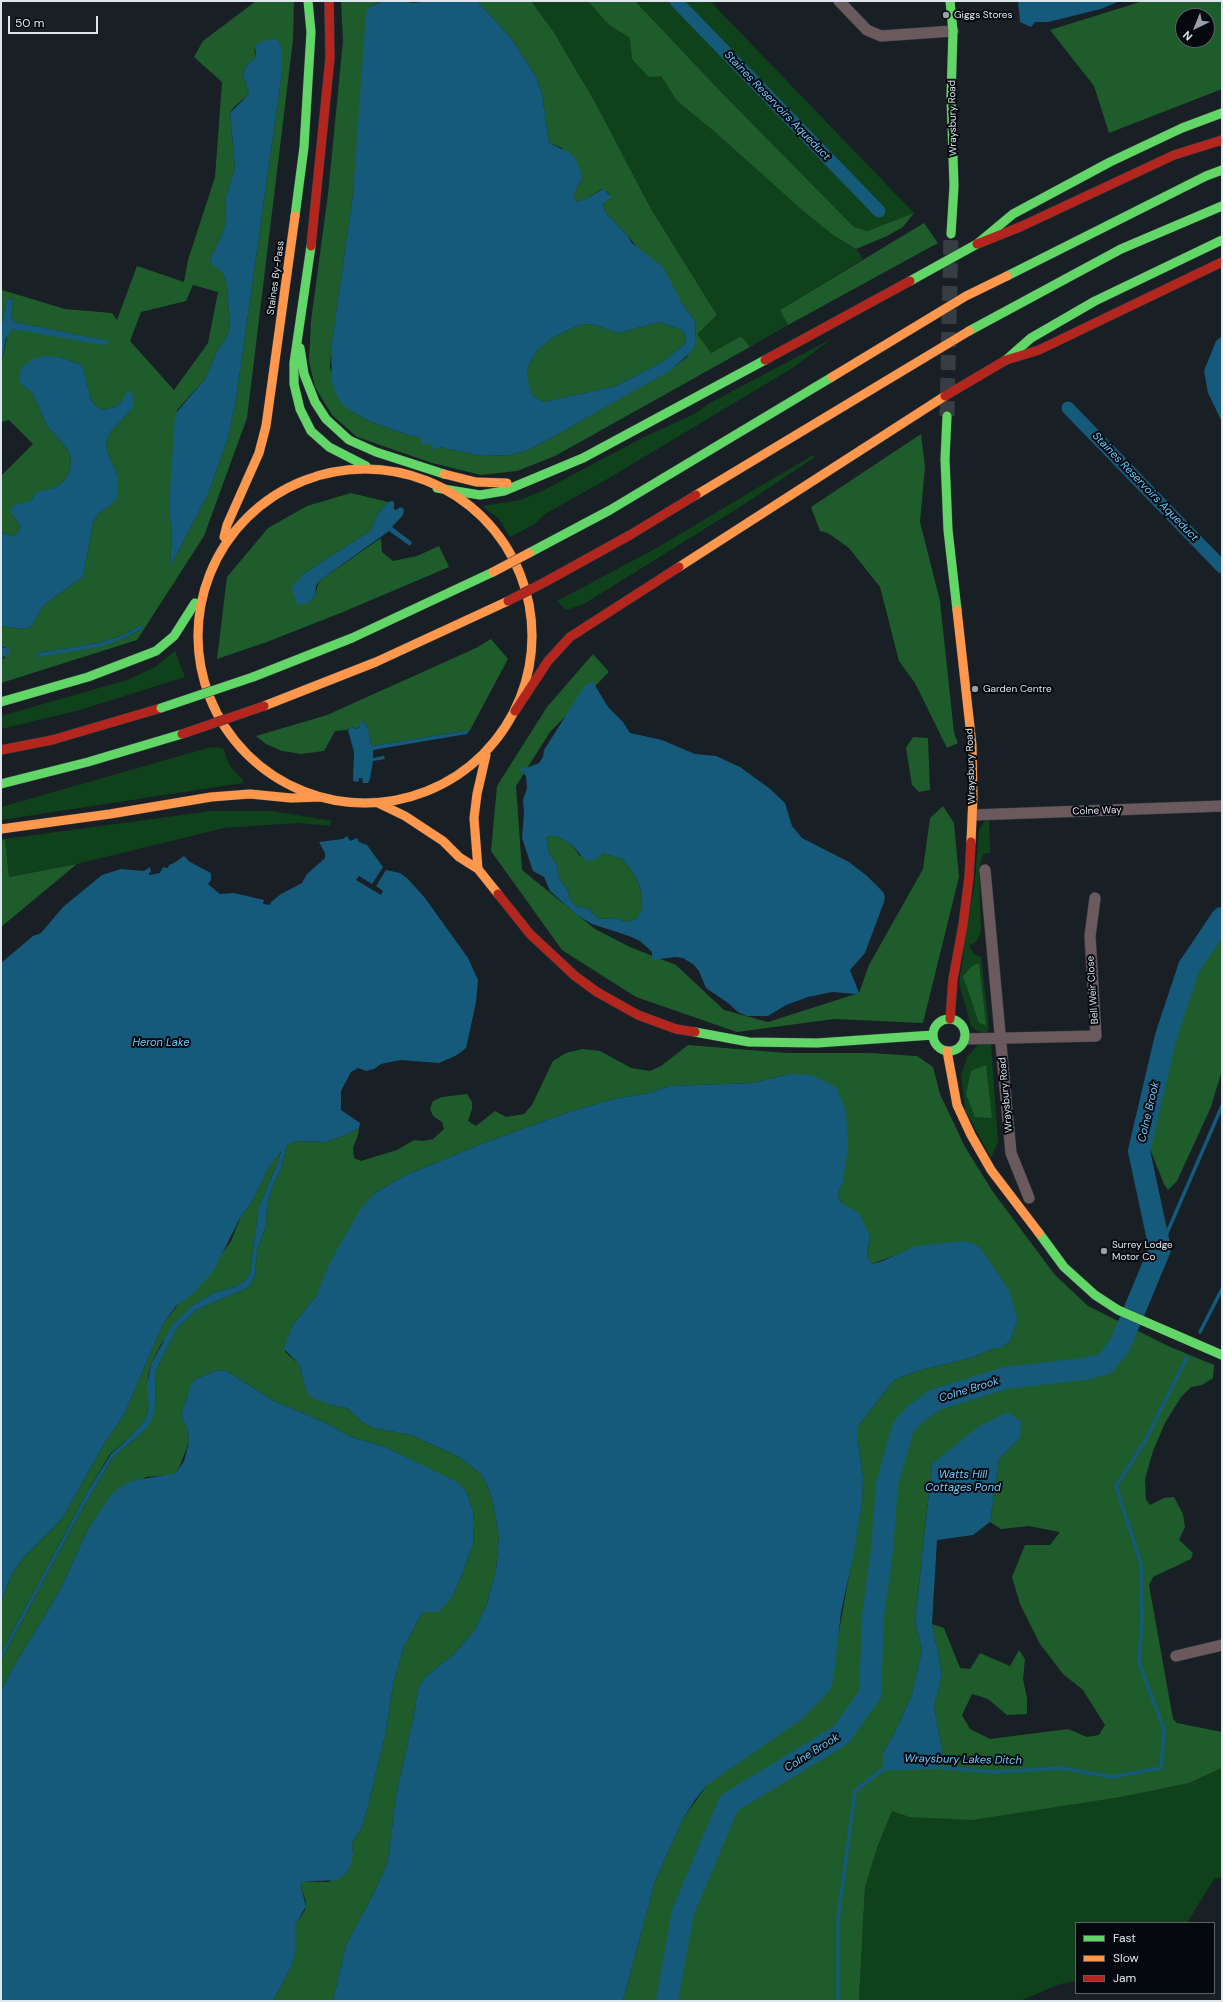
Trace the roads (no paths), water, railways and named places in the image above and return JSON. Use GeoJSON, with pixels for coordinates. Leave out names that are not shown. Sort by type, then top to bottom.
{"type":"FeatureCollection","features":[{"type":"Feature","properties":{"kind":"main road","name":"Staines By-Pass"},"geometry":{"type":"LineString","coordinates":[[209,582],[227,525],[259,453],[267,420],[304,147],[311,32],[308,1]]}},
{"type":"Feature","properties":{"kind":"main road"},"geometry":{"type":"LineString","coordinates":[[329,1],[330,58],[309,269],[299,342],[294,363],[294,384],[300,409],[311,431],[329,447],[354,461],[376,470],[437,488],[480,495],[504,491],[583,458],[978,244],[1020,227],[1174,155],[1222,140]]}},
{"type":"Feature","properties":{"kind":"main road","name":"Wraysbury Road"},"geometry":{"type":"LineString","coordinates":[[950,1],[953,31],[951,97],[954,186],[951,234]]}},
{"type":"Feature","properties":{"kind":"main road"},"geometry":{"type":"LineString","coordinates":[[978,244],[1013,214],[1110,162],[1182,128],[1222,113]]}},
{"type":"Feature","properties":{"kind":"main road"},"geometry":{"type":"LineString","coordinates":[[1,750],[52,740],[161,708],[253,677],[352,638],[493,572],[610,510],[966,296],[1206,176],[1222,170]]}},
{"type":"Feature","properties":{"kind":"main road"},"geometry":{"type":"LineString","coordinates":[[1,784],[88,762],[182,734],[264,706],[376,662],[508,601],[630,535],[967,332],[1121,249],[1222,206]]}},
{"type":"Feature","properties":{"kind":"main road"},"geometry":{"type":"LineString","coordinates":[[1,829],[110,814],[211,797],[256,794],[291,798],[333,797],[378,804],[402,803],[435,794],[461,780],[486,755],[548,661],[570,637],[687,563],[795,491],[932,404],[1006,360],[1031,338],[1095,302],[1222,240]]}},
{"type":"Feature","properties":{"kind":"main road"},"geometry":{"type":"LineString","coordinates":[[1006,360],[1039,350],[1222,262]]}},
{"type":"Feature","properties":{"kind":"main road"},"geometry":{"type":"LineString","coordinates":[[299,342],[304,374],[315,402],[326,419],[349,440],[359,446],[429,469],[476,482],[503,484],[536,478]]}},
{"type":"Feature","properties":{"kind":"main road","name":"Wraysbury Road"},"geometry":{"type":"LineString","coordinates":[[947,416],[945,459],[948,530],[972,745],[973,815],[969,877],[963,925],[953,979],[950,1019]]}},
{"type":"Feature","properties":{"kind":"main road"},"geometry":{"type":"LineString","coordinates":[[220,550],[259,503],[292,480],[311,473],[332,469],[350,468],[376,470]]}},
{"type":"Feature","properties":{"kind":"main road"},"geometry":{"type":"LineString","coordinates":[[437,488],[462,503],[486,521],[504,541],[521,576],[526,592],[529,613],[530,642],[525,673],[515,711]]}},
{"type":"Feature","properties":{"kind":"main road"},"geometry":{"type":"LineString","coordinates":[[1,702],[88,677],[156,651],[174,636],[209,582]]}},
{"type":"Feature","properties":{"kind":"main road"},"geometry":{"type":"LineString","coordinates":[[209,582],[199,611],[194,648],[197,662],[234,741],[258,764],[284,780],[333,797]]}},
{"type":"Feature","properties":{"kind":"main road"},"geometry":{"type":"LineString","coordinates":[[478,869],[474,818],[486,755]]}},
{"type":"Feature","properties":{"kind":"main road"},"geometry":{"type":"LineString","coordinates":[[378,804],[405,816],[430,832],[459,857],[478,869],[530,934],[575,976],[597,992],[619,1005],[657,1022],[703,1035],[749,1042],[817,1043],[933,1035]]}},
{"type":"Feature","properties":{"kind":"main road"},"geometry":{"type":"LineString","coordinates":[[944,1019],[950,1019],[960,1024],[964,1028],[964,1039],[958,1048],[947,1051],[936,1045],[933,1035],[937,1024],[944,1019]]}},
{"type":"Feature","properties":{"kind":"main road"},"geometry":{"type":"LineString","coordinates":[[947,1051],[957,1105],[971,1135],[991,1170],[1064,1267],[1095,1295],[1118,1310],[1154,1327],[1222,1355]]}},
{"type":"Feature","properties":{"kind":"street"},"geometry":{"type":"LineString","coordinates":[[839,1],[867,30],[881,36],[953,31]]}},
{"type":"Feature","properties":{"kind":"street","name":"Colne Way"},"geometry":{"type":"LineString","coordinates":[[973,815],[1222,806]]}},
{"type":"Feature","properties":{"kind":"street","name":"Wraysbury Road"},"geometry":{"type":"LineString","coordinates":[[985,870],[1011,1153],[1028,1198]]}},
{"type":"Feature","properties":{"kind":"street","name":"Bell Weir Close"},"geometry":{"type":"LineString","coordinates":[[1001,1039],[1096,1036],[1090,936],[1095,898]]}},
{"type":"Feature","properties":{"kind":"street"},"geometry":{"type":"LineString","coordinates":[[964,1039],[1001,1039]]}},
{"type":"Feature","properties":{"kind":"street"},"geometry":{"type":"LineString","coordinates":[[1176,1656],[1222,1645]]}},
{"type":"Feature","properties":{"kind":"water"},"geometry":{"type":"Polygon","coordinates":[[[401,1],[413,3],[428,1],[477,1],[511,38],[536,77],[542,94],[549,143],[570,153],[576,160],[580,169],[582,178],[573,196],[577,202],[588,198],[603,189],[610,195],[610,199],[603,203],[605,212],[628,236],[632,243],[663,267],[683,305],[695,321],[696,344],[691,352],[671,370],[528,450],[511,455],[482,456],[439,447],[433,450],[430,443],[426,445],[422,444],[421,438],[369,421],[351,411],[343,405],[335,392],[332,382],[331,350],[353,195],[366,13],[369,7],[381,2],[401,1]],[[660,322],[618,333],[595,325],[587,324],[577,326],[552,338],[537,351],[527,369],[529,387],[534,397],[544,402],[616,386],[664,361],[686,343],[684,332],[680,329],[660,322]]]}},
{"type":"Feature","properties":{"kind":"water"},"geometry":{"type":"Polygon","coordinates":[[[1018,1],[1120,1],[1101,9],[1048,22],[1035,22],[1031,27],[1020,22],[1018,1]]]}},
{"type":"Feature","properties":{"kind":"water"},"geometry":{"type":"Polygon","coordinates":[[[277,39],[282,49],[282,72],[236,400],[227,441],[208,494],[170,567],[172,535],[169,508],[175,414],[206,378],[217,351],[225,340],[230,327],[227,285],[223,273],[213,265],[210,259],[225,226],[226,197],[235,168],[230,113],[249,94],[243,74],[247,65],[256,57],[255,45],[263,41],[277,39]]]}},
{"type":"Feature","properties":{"kind":"water"},"geometry":{"type":"Polygon","coordinates":[[[7,298],[13,300],[11,317],[15,322],[108,341],[107,344],[104,345],[12,329],[6,338],[1,365],[1,329],[7,298]]]}},
{"type":"Feature","properties":{"kind":"water"},"geometry":{"type":"Polygon","coordinates":[[[1222,336],[1222,422],[1208,393],[1204,371],[1216,341],[1222,336]]]}},
{"type":"Feature","properties":{"kind":"water"},"geometry":{"type":"Polygon","coordinates":[[[45,356],[59,357],[82,365],[91,400],[102,410],[115,407],[122,401],[127,391],[132,393],[134,402],[132,409],[111,431],[106,442],[107,452],[118,476],[117,498],[111,505],[99,513],[93,522],[83,577],[45,604],[32,626],[25,629],[1,626],[1,533],[13,536],[18,533],[21,526],[10,509],[15,505],[29,502],[37,492],[54,488],[63,482],[70,472],[71,458],[66,447],[47,426],[33,394],[20,383],[19,375],[23,366],[33,359],[45,356]]]}},
{"type":"Feature","properties":{"kind":"water"},"geometry":{"type":"Polygon","coordinates":[[[388,502],[394,502],[394,509],[396,510],[400,507],[404,509],[403,515],[392,527],[412,542],[410,546],[389,531],[319,581],[316,586],[315,595],[309,603],[298,605],[291,589],[302,575],[370,531],[379,512],[388,502]]]}},
{"type":"Feature","properties":{"kind":"water"},"geometry":{"type":"Polygon","coordinates":[[[141,625],[143,628],[125,638],[99,647],[38,657],[38,653],[98,643],[124,635],[141,625]]]}},
{"type":"Feature","properties":{"kind":"water"},"geometry":{"type":"Polygon","coordinates":[[[1,647],[10,649],[11,651],[1,659],[1,647]]]}},
{"type":"Feature","properties":{"kind":"water"},"geometry":{"type":"Polygon","coordinates":[[[593,682],[608,707],[623,722],[630,733],[662,740],[695,754],[716,756],[740,767],[769,788],[785,803],[792,826],[802,838],[849,862],[867,876],[883,892],[885,896],[884,902],[865,953],[850,970],[859,993],[832,992],[808,997],[786,1005],[768,1016],[747,1016],[738,1012],[706,988],[699,971],[693,964],[683,958],[675,957],[652,960],[652,952],[640,941],[592,924],[577,915],[550,891],[544,877],[533,871],[522,838],[524,813],[523,800],[527,788],[526,776],[519,768],[520,766],[524,769],[539,763],[543,757],[544,750],[584,687],[593,682]],[[556,836],[546,837],[549,853],[557,865],[559,878],[568,891],[569,897],[575,906],[589,909],[600,919],[615,918],[626,922],[636,919],[641,912],[642,894],[637,879],[623,859],[603,853],[597,859],[586,861],[571,844],[556,836]]]}},
{"type":"Feature","properties":{"kind":"water"},"geometry":{"type":"Polygon","coordinates":[[[364,721],[372,746],[470,730],[467,734],[373,750],[373,758],[384,756],[385,759],[373,761],[370,779],[368,783],[363,783],[362,778],[359,778],[358,782],[353,781],[354,752],[348,730],[351,727],[357,729],[359,728],[360,723],[364,721]]]}},
{"type":"Feature","properties":{"kind":"water","name":"Heron Lake"},"geometry":{"type":"Polygon","coordinates":[[[347,836],[350,841],[357,838],[359,842],[367,845],[383,867],[372,884],[359,876],[356,880],[381,895],[383,891],[376,886],[386,870],[400,873],[408,879],[425,898],[468,958],[478,980],[476,1002],[466,1048],[457,1055],[439,1063],[400,1060],[381,1064],[374,1069],[366,1071],[358,1068],[351,1072],[341,1091],[341,1110],[360,1123],[359,1128],[326,1142],[298,1141],[287,1145],[282,1167],[274,1183],[267,1205],[266,1226],[257,1250],[255,1276],[251,1284],[245,1289],[196,1310],[177,1328],[156,1370],[155,1408],[151,1422],[145,1430],[113,1457],[80,1513],[1,1660],[1,1653],[88,1491],[111,1454],[132,1435],[145,1420],[149,1407],[147,1386],[151,1364],[173,1324],[193,1305],[213,1293],[235,1287],[247,1279],[250,1273],[259,1206],[278,1162],[281,1151],[270,1165],[251,1203],[241,1216],[214,1270],[193,1294],[176,1306],[163,1324],[124,1415],[104,1444],[62,1519],[22,1559],[12,1574],[1,1602],[1,963],[33,936],[41,933],[63,907],[102,875],[121,869],[144,871],[150,867],[151,872],[149,875],[160,873],[163,867],[168,868],[169,865],[184,856],[190,862],[211,873],[211,880],[208,884],[220,894],[234,893],[264,900],[263,904],[270,905],[271,902],[281,894],[302,883],[307,874],[325,858],[325,853],[319,842],[343,839],[347,836]]]}},
{"type":"Feature","properties":{"kind":"water"},"geometry":{"type":"Polygon","coordinates":[[[789,1074],[811,1075],[836,1087],[846,1111],[848,1147],[843,1182],[838,1194],[841,1203],[859,1213],[870,1236],[867,1255],[872,1264],[916,1246],[964,1241],[975,1244],[981,1249],[1009,1290],[1018,1320],[1010,1341],[1001,1348],[995,1348],[971,1358],[917,1371],[894,1380],[858,1426],[858,1441],[863,1477],[862,1504],[853,1557],[841,1612],[834,1675],[831,1688],[802,1719],[707,1785],[695,1800],[683,1819],[655,1881],[623,2001],[333,2001],[346,1945],[377,1887],[388,1861],[396,1796],[414,1715],[418,1689],[425,1677],[453,1655],[474,1631],[487,1604],[496,1570],[499,1536],[492,1499],[487,1485],[481,1474],[459,1457],[411,1435],[374,1428],[362,1422],[347,1408],[331,1405],[311,1397],[306,1390],[299,1364],[284,1349],[292,1326],[317,1295],[329,1264],[361,1208],[375,1193],[406,1175],[484,1143],[569,1112],[614,1099],[649,1093],[669,1086],[753,1083],[789,1074]]]}},
{"type":"Feature","properties":{"kind":"water"},"geometry":{"type":"Polygon","coordinates":[[[225,1370],[274,1401],[324,1422],[351,1437],[385,1447],[457,1482],[467,1493],[473,1511],[473,1544],[452,1597],[439,1612],[426,1612],[421,1614],[404,1647],[394,1680],[385,1736],[367,1810],[362,1827],[352,1843],[353,1854],[351,1863],[346,1873],[337,1880],[302,1882],[301,1887],[306,1906],[295,1926],[295,1952],[291,1967],[273,2001],[1,2001],[1,1691],[14,1666],[59,1592],[87,1531],[110,1496],[119,1488],[132,1481],[176,1473],[184,1461],[189,1442],[188,1431],[181,1415],[191,1385],[196,1379],[215,1371],[225,1370]]]}},
{"type":"Feature","properties":{"kind":"water","name":"Watts Hill Cottages Pond"},"geometry":{"type":"Polygon","coordinates":[[[1007,1412],[1021,1421],[1020,1438],[999,1459],[990,1522],[973,1535],[937,1540],[932,1624],[942,1674],[934,1707],[943,1755],[934,1767],[883,1769],[883,1753],[896,1730],[912,1694],[922,1650],[915,1622],[932,1464],[978,1427],[1007,1412]]]}},
{"type":"Feature","properties":{"kind":"waterway","name":"Staines Reservoirs Aqueduct"},"geometry":{"type":"LineString","coordinates":[[676,1],[879,211]]}},
{"type":"Feature","properties":{"kind":"waterway","name":"Staines Reservoirs Aqueduct"},"geometry":{"type":"LineString","coordinates":[[680,5],[684,1]]}},
{"type":"Feature","properties":{"kind":"waterway","name":"Staines Reservoirs Aqueduct"},"geometry":{"type":"LineString","coordinates":[[1068,408],[1222,567]]}},
{"type":"Feature","properties":{"kind":"waterway","name":"Colne Brook"},"geometry":{"type":"LineString","coordinates":[[667,2001],[683,1912],[729,1803],[841,1735],[870,1694],[873,1616],[882,1550],[887,1484],[903,1428],[914,1415],[935,1400],[1005,1378],[1084,1369],[1105,1364],[1120,1345],[1160,1249],[1139,1151],[1166,1036],[1189,967],[1222,918]]}},
{"type":"Feature","properties":{"kind":"waterway"},"geometry":{"type":"LineString","coordinates":[[1160,1249],[1222,1106]]}},
{"type":"Feature","properties":{"kind":"waterway","name":"Wraysbury Lakes Ditch"},"geometry":{"type":"LineString","coordinates":[[1200,1332],[1222,1289]]}},
{"type":"Feature","properties":{"kind":"waterway","name":"Wraysbury Lakes Ditch"},"geometry":{"type":"LineString","coordinates":[[838,2001],[838,1918],[855,1791],[883,1769],[934,1767],[994,1772],[1062,1768],[1112,1777],[1161,1768],[1164,1729],[1139,1663],[1142,1621],[1141,1564],[1116,1486],[1145,1441],[1187,1357]]}},
{"type":"Feature","properties":{"kind":"tunnel"},"geometry":{"type":"LineString","coordinates":[[947,416],[951,234]]}},
{"type":"Feature","properties":{"kind":"place","name":"Giggs Stores"},"geometry":{"type":"Point","coordinates":[946,15]}},
{"type":"Feature","properties":{"kind":"place","name":"Garden Centre"},"geometry":{"type":"Point","coordinates":[975,689]}},
{"type":"Feature","properties":{"kind":"place","name":"Surrey Lodge Motor Co"},"geometry":{"type":"Point","coordinates":[1104,1251]}}]}
